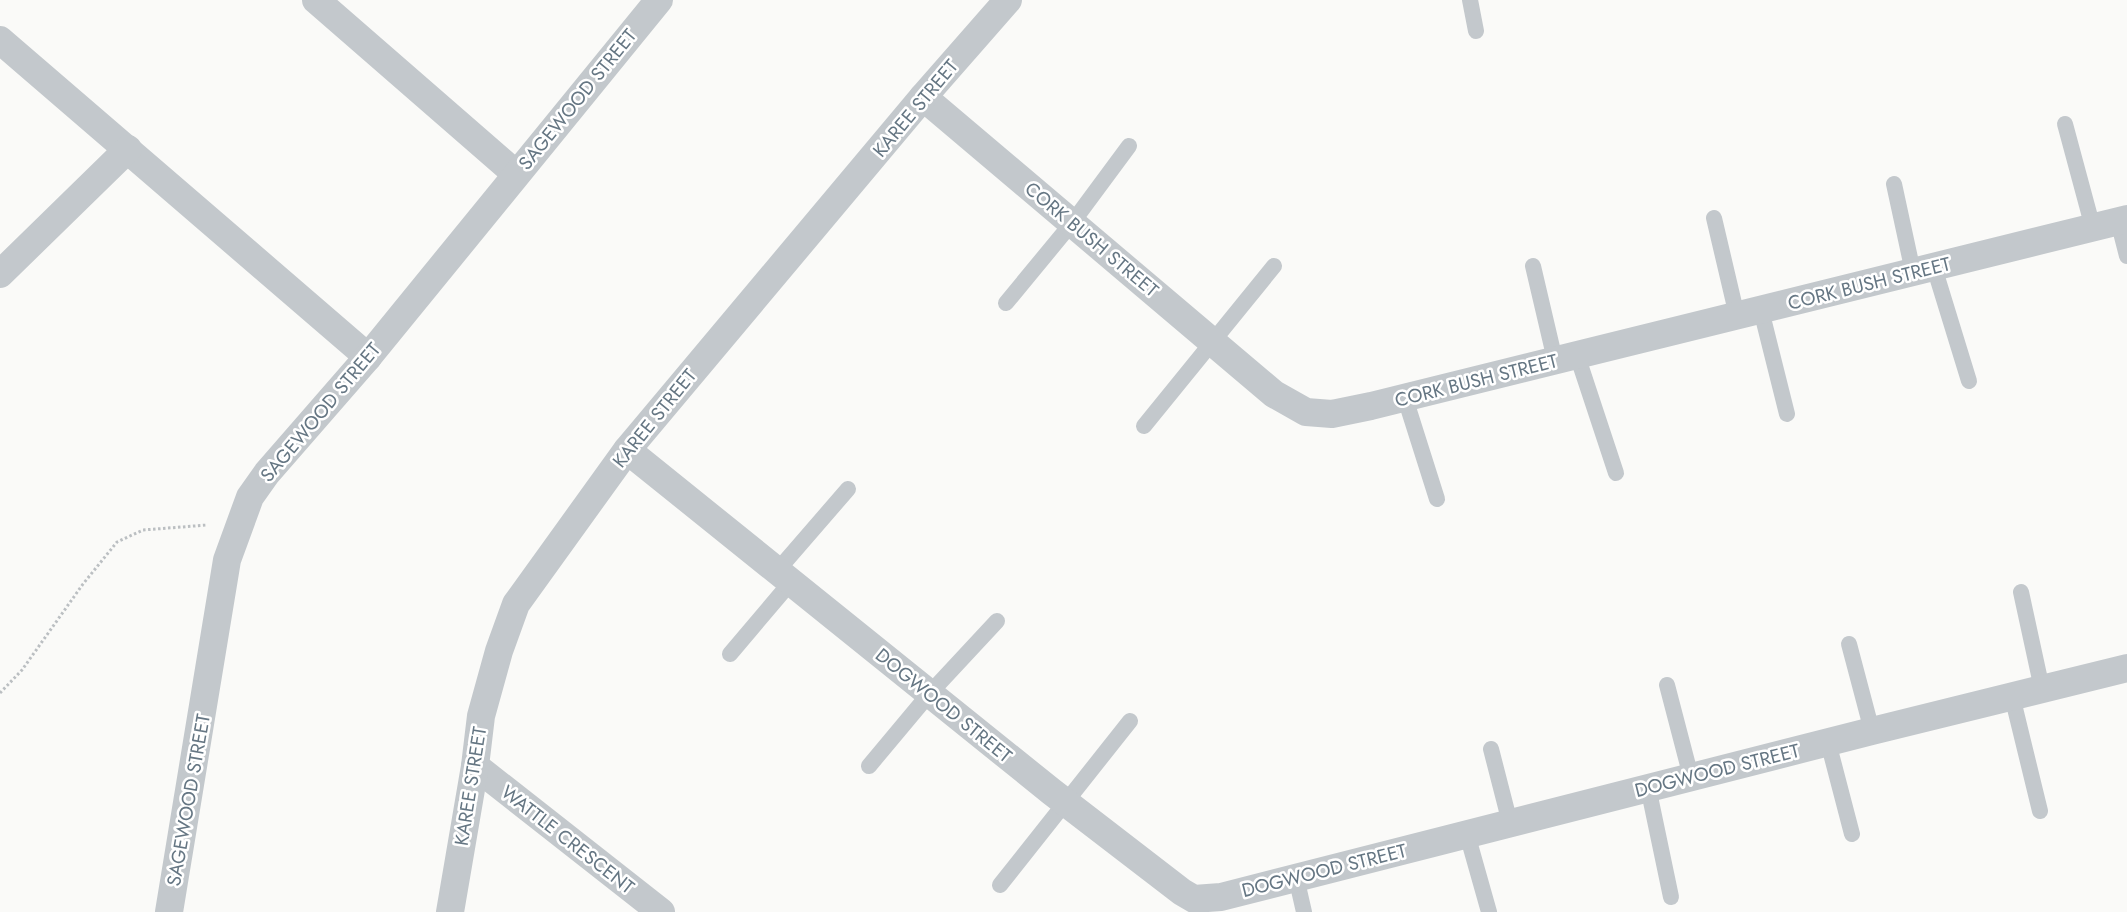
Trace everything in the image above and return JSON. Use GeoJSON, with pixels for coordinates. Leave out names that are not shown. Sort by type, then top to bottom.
{"type":"FeatureCollection","features":[{"type":"Feature","properties":{"kind":"street"},"geometry":{"type":"LineString","coordinates":[[316,0],[516,174]]}},
{"type":"Feature","properties":{"kind":"street","name":"SAGEWOOD STREET"},"geometry":{"type":"LineString","coordinates":[[169,912],[228,560],[250,497],[267,473],[368,357],[659,0]]}},
{"type":"Feature","properties":{"kind":"street","name":"KAREE STREET"},"geometry":{"type":"LineString","coordinates":[[450,912],[475,766],[481,716],[499,651],[516,604],[626,450],[923,97],[1008,0]]}},
{"type":"Feature","properties":{"kind":"street"},"geometry":{"type":"LineString","coordinates":[[0,40],[368,357]]}},
{"type":"Feature","properties":{"kind":"street","name":"CORK BUSH STREET"},"geometry":{"type":"LineString","coordinates":[[923,97],[1274,394],[1306,412],[1332,414],[1406,398],[2113,223]]}},
{"type":"Feature","properties":{"kind":"street"},"geometry":{"type":"LineString","coordinates":[[0,274],[128,149]]}},
{"type":"Feature","properties":{"kind":"street","name":"DOGWOOD STREET"},"geometry":{"type":"LineString","coordinates":[[626,450],[1065,802],[1182,892],[1194,899],[1221,896],[1296,878],[1648,787],[2127,668]]}},
{"type":"Feature","properties":{"kind":"street","name":"WATTLE CRESCENT"},"geometry":{"type":"LineString","coordinates":[[475,766],[661,912]]}},
{"type":"Feature","properties":{"kind":"lane"},"geometry":{"type":"LineString","coordinates":[[1470,0],[1476,31]]}},
{"type":"Feature","properties":{"kind":"lane"},"geometry":{"type":"LineString","coordinates":[[2065,124],[2127,256]]}},
{"type":"Feature","properties":{"kind":"lane"},"geometry":{"type":"LineString","coordinates":[[1006,303],[1072,223],[1130,146]]}},
{"type":"Feature","properties":{"kind":"lane"},"geometry":{"type":"LineString","coordinates":[[1894,184],[1923,270],[1969,381]]}},
{"type":"Feature","properties":{"kind":"lane"},"geometry":{"type":"LineString","coordinates":[[1714,218],[1787,414]]}},
{"type":"Feature","properties":{"kind":"lane"},"geometry":{"type":"LineString","coordinates":[[1144,426],[1274,266]]}},
{"type":"Feature","properties":{"kind":"lane"},"geometry":{"type":"LineString","coordinates":[[1534,266],[1566,358],[1616,473]]}},
{"type":"Feature","properties":{"kind":"lane"},"geometry":{"type":"LineString","coordinates":[[1406,398],[1436,499]]}},
{"type":"Feature","properties":{"kind":"lane"},"geometry":{"type":"LineString","coordinates":[[730,654],[848,489]]}},
{"type":"Feature","properties":{"kind":"lane"},"geometry":{"type":"LineString","coordinates":[[2021,592],[2042,689]]}},
{"type":"Feature","properties":{"kind":"lane"},"geometry":{"type":"LineString","coordinates":[[869,766],[930,693],[997,621]]}},
{"type":"Feature","properties":{"kind":"lane"},"geometry":{"type":"LineString","coordinates":[[1849,644],[1872,731]]}},
{"type":"Feature","properties":{"kind":"lane"},"geometry":{"type":"LineString","coordinates":[[1667,685],[1691,777]]}},
{"type":"Feature","properties":{"kind":"lane"},"geometry":{"type":"LineString","coordinates":[[2012,696],[2040,811]]}},
{"type":"Feature","properties":{"kind":"lane"},"geometry":{"type":"LineString","coordinates":[[1000,884],[1130,722]]}},
{"type":"Feature","properties":{"kind":"lane"},"geometry":{"type":"LineString","coordinates":[[1828,742],[1852,834]]}},
{"type":"Feature","properties":{"kind":"lane"},"geometry":{"type":"LineString","coordinates":[[1491,749],[1510,823]]}},
{"type":"Feature","properties":{"kind":"lane"},"geometry":{"type":"LineString","coordinates":[[1648,787],[1671,897]]}},
{"type":"Feature","properties":{"kind":"lane"},"geometry":{"type":"LineString","coordinates":[[1467,834],[1489,912]]}},
{"type":"Feature","properties":{"kind":"lane"},"geometry":{"type":"LineString","coordinates":[[1296,878],[1304,912]]}},
{"type":"Feature","properties":{"kind":"path"},"geometry":{"type":"LineString","coordinates":[[0,693],[22,670],[83,584],[118,542],[143,530],[240,522]]}}]}
